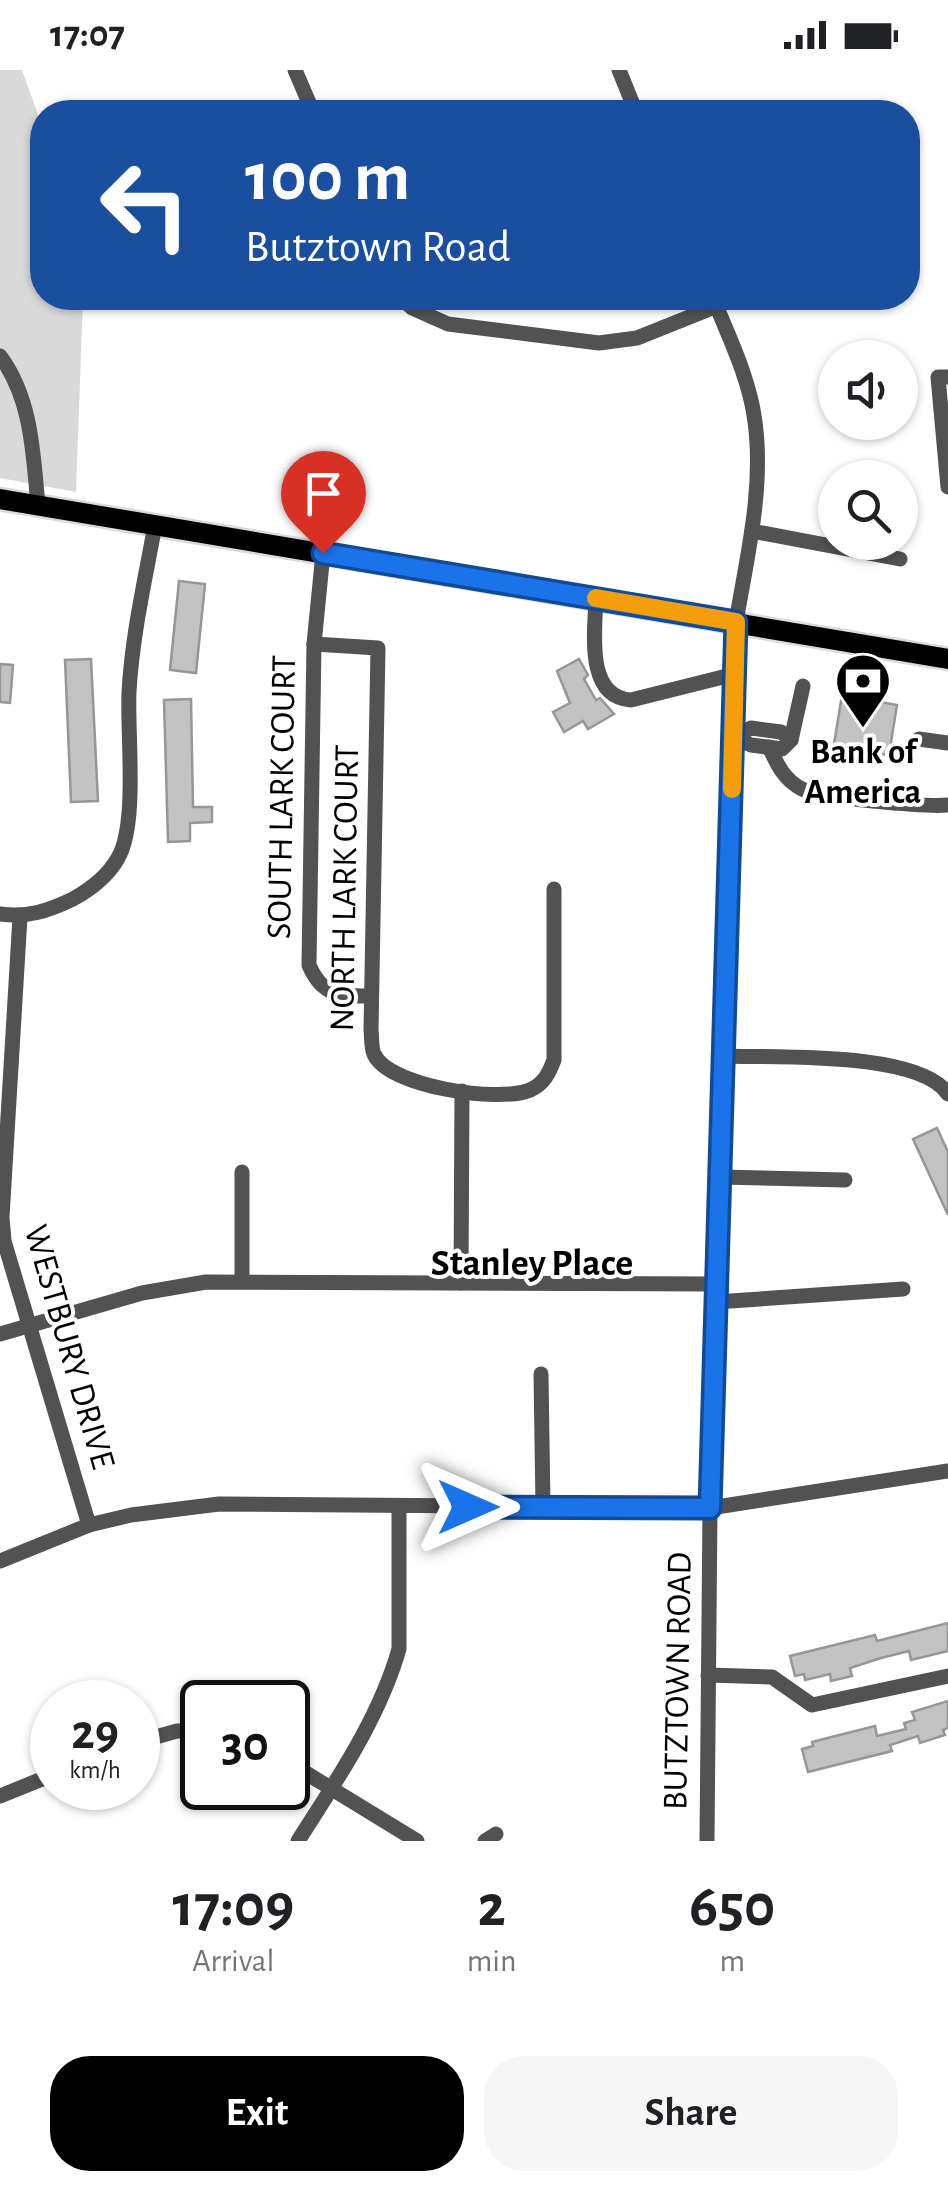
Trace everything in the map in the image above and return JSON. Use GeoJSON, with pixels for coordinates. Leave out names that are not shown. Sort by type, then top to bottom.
{"type":"FeatureCollection","features":[{"type":"Feature","properties":{"kind":"main road"},"geometry":{"type":"LineString","coordinates":[[0,499],[948,659]]}},
{"type":"Feature","properties":{"kind":"street"},"geometry":{"type":"LineString","coordinates":[[295,70],[308,100]]}},
{"type":"Feature","properties":{"kind":"street"},"geometry":{"type":"LineString","coordinates":[[619,70],[631,100]]}},
{"type":"Feature","properties":{"kind":"street"},"geometry":{"type":"LineString","coordinates":[[416,310],[448,324],[599,343],[638,338],[698,310]]}},
{"type":"Feature","properties":{"kind":"street","name":"BUTZTOWN ROAD"},"geometry":{"type":"LineString","coordinates":[[707,1841],[710,1508],[736,622],[752,530],[756,470],[755,419],[718,310]]}},
{"type":"Feature","properties":{"kind":"street"},"geometry":{"type":"LineString","coordinates":[[0,356],[12,372],[26,411],[38,505]]}},
{"type":"Feature","properties":{"kind":"street"},"geometry":{"type":"LineString","coordinates":[[948,376],[938,378],[948,486]]}},
{"type":"Feature","properties":{"kind":"street"},"geometry":{"type":"LineString","coordinates":[[0,914],[20,917],[45,912],[80,895],[100,880],[120,856],[128,816],[129,692],[134,643],[155,525]]}},
{"type":"Feature","properties":{"kind":"street"},"geometry":{"type":"LineString","coordinates":[[752,530],[818,543]]}},
{"type":"Feature","properties":{"kind":"street","name":"SOUTH LARK COURT"},"geometry":{"type":"LineString","coordinates":[[323,553],[314,644],[309,965],[316,982],[327,990],[371,996]]}},
{"type":"Feature","properties":{"kind":"street"},"geometry":{"type":"LineString","coordinates":[[596,598],[597,668],[604,686],[619,699],[631,700],[735,674]]}},
{"type":"Feature","properties":{"kind":"street","name":"NORTH LARK COURT"},"geometry":{"type":"LineString","coordinates":[[314,644],[378,648],[371,996],[374,1055],[412,1081],[462,1090],[531,1090],[550,1072],[554,1060],[554,889]]}},
{"type":"Feature","properties":{"kind":"street"},"geometry":{"type":"LineString","coordinates":[[733,737],[751,745],[782,749],[791,740],[802,686]]}},
{"type":"Feature","properties":{"kind":"street"},"geometry":{"type":"LineString","coordinates":[[733,737],[751,728],[780,732],[791,740]]}},
{"type":"Feature","properties":{"kind":"street"},"geometry":{"type":"LineString","coordinates":[[919,739],[948,743]]}},
{"type":"Feature","properties":{"kind":"street"},"geometry":{"type":"LineString","coordinates":[[769,747],[778,768],[789,780],[815,795],[948,805]]}},
{"type":"Feature","properties":{"kind":"street","name":"WESTBURY DRIVE"},"geometry":{"type":"LineString","coordinates":[[20,917],[2,1217],[8,1261],[89,1525]]}},
{"type":"Feature","properties":{"kind":"street"},"geometry":{"type":"LineString","coordinates":[[724,1056],[882,1062],[928,1075],[948,1094]]}},
{"type":"Feature","properties":{"kind":"street"},"geometry":{"type":"LineString","coordinates":[[461,1283],[462,1090]]}},
{"type":"Feature","properties":{"kind":"street"},"geometry":{"type":"LineString","coordinates":[[242,1172],[242,1280]]}},
{"type":"Feature","properties":{"kind":"street"},"geometry":{"type":"LineString","coordinates":[[720,1177],[844,1180]]}},
{"type":"Feature","properties":{"kind":"street"},"geometry":{"type":"LineString","coordinates":[[0,1334],[142,1294],[206,1282],[716,1284]]}},
{"type":"Feature","properties":{"kind":"street"},"geometry":{"type":"LineString","coordinates":[[716,1302],[903,1289]]}},
{"type":"Feature","properties":{"kind":"street"},"geometry":{"type":"LineString","coordinates":[[541,1374],[543,1507]]}},
{"type":"Feature","properties":{"kind":"street"},"geometry":{"type":"LineString","coordinates":[[0,1561],[89,1525],[131,1515],[218,1504],[710,1508],[948,1471]]}},
{"type":"Feature","properties":{"kind":"street"},"geometry":{"type":"LineString","coordinates":[[298,1841],[380,1700],[399,1649],[399,1507]]}},
{"type":"Feature","properties":{"kind":"street"},"geometry":{"type":"LineString","coordinates":[[708,1675],[772,1678],[812,1705],[948,1676]]}},
{"type":"Feature","properties":{"kind":"street"},"geometry":{"type":"LineString","coordinates":[[310,1776],[417,1841]]}},
{"type":"Feature","properties":{"kind":"street"},"geometry":{"type":"LineString","coordinates":[[0,1796],[30,1784]]}},
{"type":"Feature","properties":{"kind":"shaded area"},"geometry":{"type":"Polygon","coordinates":[[[0,70],[22,70],[33,100],[30,310],[83,310],[76,492],[0,478],[0,70]]]}},
{"type":"Feature","properties":{"kind":"building"},"geometry":{"type":"Polygon","coordinates":[[[179,581],[205,584],[196,673],[170,670],[179,581]]]}},
{"type":"Feature","properties":{"kind":"building"},"geometry":{"type":"Polygon","coordinates":[[[91,659],[98,801],[71,802],[65,660],[91,659]]]}},
{"type":"Feature","properties":{"kind":"building"},"geometry":{"type":"Polygon","coordinates":[[[579,659],[588,675],[584,679],[596,700],[600,698],[614,714],[588,729],[583,721],[564,732],[553,712],[570,703],[557,671],[579,659]]]}},
{"type":"Feature","properties":{"kind":"building"},"geometry":{"type":"Polygon","coordinates":[[[0,664],[13,665],[10,703],[0,702],[0,664]]]}},
{"type":"Feature","properties":{"kind":"building"},"geometry":{"type":"Polygon","coordinates":[[[842,695],[897,705],[889,755],[833,750],[842,695]]]}},
{"type":"Feature","properties":{"kind":"building"},"geometry":{"type":"Polygon","coordinates":[[[191,699],[193,807],[212,807],[212,822],[190,823],[190,841],[168,842],[164,700],[191,699]]]}},
{"type":"Feature","properties":{"kind":"building"},"geometry":{"type":"Polygon","coordinates":[[[937,1128],[948,1152],[948,1215],[913,1139],[937,1128]]]}},
{"type":"Feature","properties":{"kind":"building"},"geometry":{"type":"Polygon","coordinates":[[[948,1623],[948,1651],[911,1660],[909,1651],[881,1658],[850,1668],[852,1676],[831,1681],[830,1674],[805,1680],[804,1674],[795,1676],[790,1656],[875,1635],[877,1641],[948,1623]]]}},
{"type":"Feature","properties":{"kind":"building"},"geometry":{"type":"Polygon","coordinates":[[[948,1701],[945,1735],[920,1743],[918,1736],[890,1745],[892,1751],[808,1772],[802,1749],[813,1746],[812,1742],[875,1726],[877,1736],[906,1729],[904,1723],[915,1720],[912,1712],[948,1701]]]}},
{"type":"Feature","properties":{"kind":"slow traffic"},"geometry":{"type":"LineString","coordinates":[[596,598],[736,622],[732,789]]}},
{"type":"Feature","properties":{"kind":"place","name":"Bank of America"},"geometry":{"type":"Point","coordinates":[863,730]}},
{"type":"Feature","properties":{"kind":"district","name":"Stanley Place"},"geometry":{"type":"Point","coordinates":[532,1264]}},
{"type":"Feature","properties":{"kind":"route"},"geometry":{"type":"LineString","coordinates":[[323,553],[736,622],[710,1508],[468,1507]]}}]}
